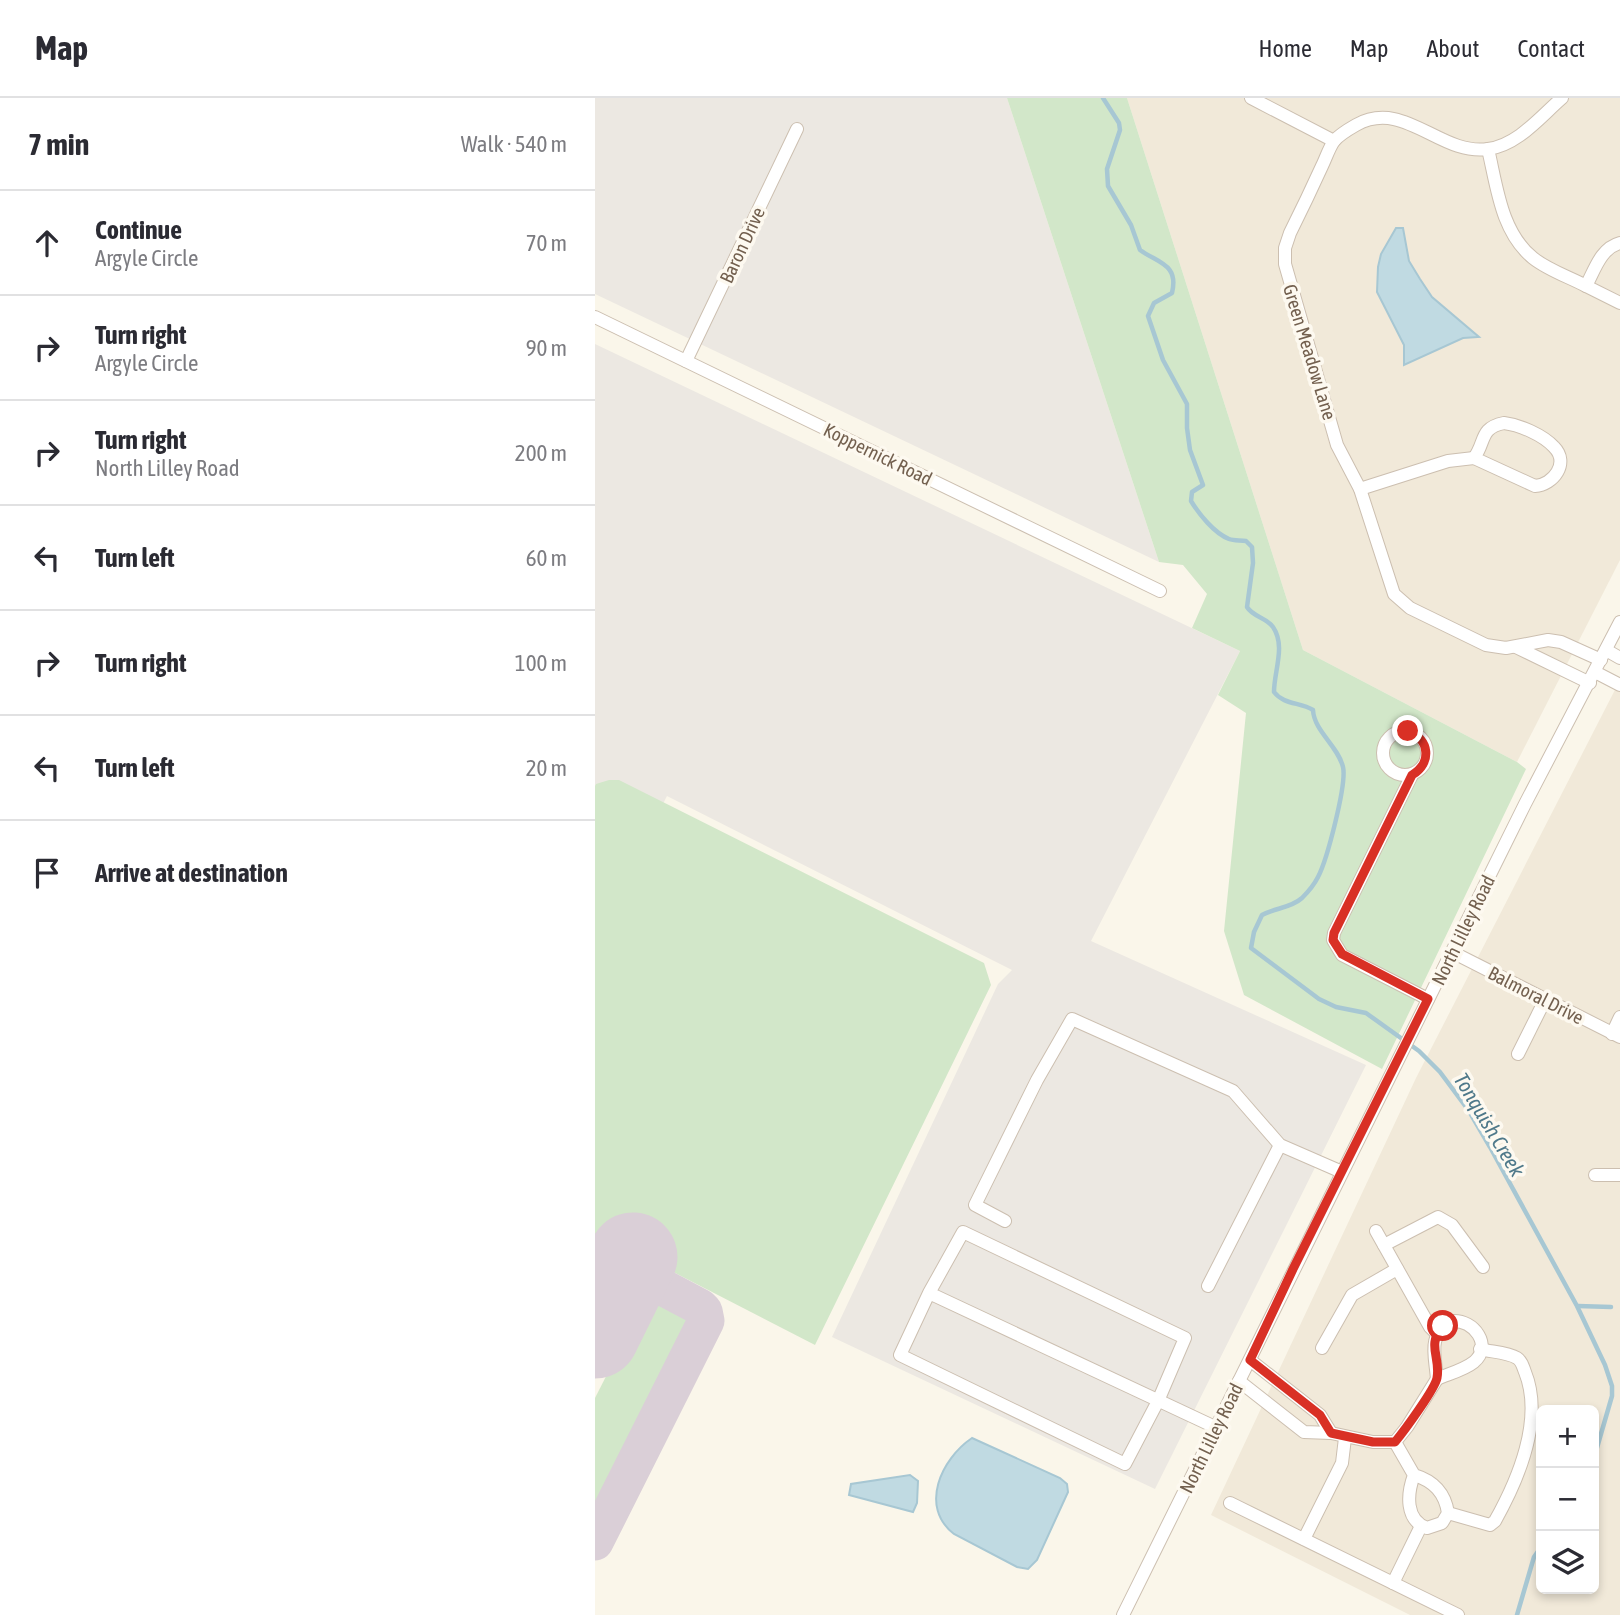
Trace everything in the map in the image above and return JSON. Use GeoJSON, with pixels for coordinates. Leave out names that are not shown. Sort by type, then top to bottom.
{"type":"FeatureCollection","features":[{"type":"Feature","properties":{"kind":"street"},"geometry":{"type":"LineString","coordinates":[[1251,98],[1334,141],[1359,123],[1390,117],[1408,121],[1474,150],[1505,145],[1562,98]]}},
{"type":"Feature","properties":{"kind":"street","name":"Baron Drive"},"geometry":{"type":"LineString","coordinates":[[686,361],[797,129]]}},
{"type":"Feature","properties":{"kind":"street","name":"Green Meadow Lane"},"geometry":{"type":"LineString","coordinates":[[1334,141],[1290,233],[1285,248],[1285,264],[1337,445],[1360,489],[1389,584],[1402,603],[1486,645],[1516,647],[1548,640],[1620,657]]}},
{"type":"Feature","properties":{"kind":"street"},"geometry":{"type":"LineString","coordinates":[[1488,149],[1502,210],[1515,238],[1524,249],[1540,262],[1620,303]]}},
{"type":"Feature","properties":{"kind":"street"},"geometry":{"type":"LineString","coordinates":[[1586,286],[1608,248],[1620,243]]}},
{"type":"Feature","properties":{"kind":"street","name":"Koppernick Road"},"geometry":{"type":"LineString","coordinates":[[595,317],[1160,591]]}},
{"type":"Feature","properties":{"kind":"street"},"geometry":{"type":"LineString","coordinates":[[1360,489],[1448,461],[1474,458],[1535,486],[1543,486],[1552,480],[1560,464],[1559,455],[1547,441],[1504,422],[1488,429],[1474,458]]}},
{"type":"Feature","properties":{"kind":"street","name":"North Lilley Road"},"geometry":{"type":"LineString","coordinates":[[1123,1615],[1525,804],[1620,622]]}},
{"type":"Feature","properties":{"kind":"street"},"geometry":{"type":"LineString","coordinates":[[1516,647],[1593,678],[1620,685]]}},
{"type":"Feature","properties":{"kind":"street"},"geometry":{"type":"LineString","coordinates":[[1412,775],[1334,933],[1333,940],[1342,954],[1428,999]]}},
{"type":"Feature","properties":{"kind":"street","name":"Balmoral Drive"},"geometry":{"type":"LineString","coordinates":[[1452,952],[1616,1036]]}},
{"type":"Feature","properties":{"kind":"street"},"geometry":{"type":"LineString","coordinates":[[1518,1054],[1545,1000]]}},
{"type":"Feature","properties":{"kind":"street"},"geometry":{"type":"LineString","coordinates":[[1616,1036],[1620,1017]]}},
{"type":"Feature","properties":{"kind":"street"},"geometry":{"type":"LineString","coordinates":[[1005,1221],[975,1205],[1037,1080],[1072,1019],[1233,1091],[1280,1145],[1342,1172]]}},
{"type":"Feature","properties":{"kind":"street"},"geometry":{"type":"LineString","coordinates":[[1208,1286],[1280,1145]]}},
{"type":"Feature","properties":{"kind":"street"},"geometry":{"type":"LineString","coordinates":[[1595,1175],[1620,1175]]}},
{"type":"Feature","properties":{"kind":"street"},"geometry":{"type":"LineString","coordinates":[[1384,1245],[1438,1217],[1452,1225],[1483,1267]]}},
{"type":"Feature","properties":{"kind":"street"},"geometry":{"type":"LineString","coordinates":[[1376,1231],[1430,1327],[1436,1333]]}},
{"type":"Feature","properties":{"kind":"street"},"geometry":{"type":"LineString","coordinates":[[963,1232],[1185,1338],[1158,1401],[1125,1464],[899,1355],[929,1293],[963,1232]]}},
{"type":"Feature","properties":{"kind":"street"},"geometry":{"type":"LineString","coordinates":[[1322,1348],[1352,1296],[1397,1269]]}},
{"type":"Feature","properties":{"kind":"street"},"geometry":{"type":"LineString","coordinates":[[929,1293],[1215,1427]]}},
{"type":"Feature","properties":{"kind":"street"},"geometry":{"type":"LineString","coordinates":[[1395,1442],[1437,1379],[1474,1362],[1480,1349],[1480,1339],[1477,1331],[1464,1321],[1452,1321],[1436,1333],[1434,1343],[1437,1379]]}},
{"type":"Feature","properties":{"kind":"street"},"geometry":{"type":"LineString","coordinates":[[1448,1513],[1490,1525],[1495,1521],[1524,1456],[1530,1434],[1529,1382],[1521,1362],[1480,1349]]}},
{"type":"Feature","properties":{"kind":"street"},"geometry":{"type":"LineString","coordinates":[[1250,1360],[1320,1415],[1331,1433]]}},
{"type":"Feature","properties":{"kind":"street"},"geometry":{"type":"LineString","coordinates":[[1239,1381],[1304,1432],[1331,1433],[1373,1442],[1395,1442]]}},
{"type":"Feature","properties":{"kind":"street"},"geometry":{"type":"LineString","coordinates":[[1304,1539],[1342,1463],[1345,1438]]}},
{"type":"Feature","properties":{"kind":"street"},"geometry":{"type":"LineString","coordinates":[[1395,1442],[1414,1475],[1426,1479],[1440,1491],[1446,1501],[1448,1513],[1442,1523],[1427,1528],[1411,1514],[1408,1490],[1414,1475]]}},
{"type":"Feature","properties":{"kind":"street"},"geometry":{"type":"LineString","coordinates":[[1230,1503],[1458,1615]]}},
{"type":"Feature","properties":{"kind":"street"},"geometry":{"type":"LineString","coordinates":[[1393,1583],[1421,1525]]}},
{"type":"Feature","properties":{"kind":"shaded area"},"geometry":{"type":"Polygon","coordinates":[[[595,98],[1007,98],[1159,562],[595,294],[595,98]]]}},
{"type":"Feature","properties":{"kind":"shaded area"},"geometry":{"type":"Polygon","coordinates":[[[1127,98],[1620,98],[1620,560],[1517,762],[1303,650],[1127,98]]]}},
{"type":"Feature","properties":{"kind":"shaded area"},"geometry":{"type":"Polygon","coordinates":[[[595,344],[1240,651],[1091,941],[1366,1065],[1155,1489],[832,1337],[998,984],[1012,970],[667,796],[595,935],[595,344]]]}},
{"type":"Feature","properties":{"kind":"shaded area"},"geometry":{"type":"Polygon","coordinates":[[[1620,680],[1620,1615],[1410,1615],[1211,1515],[1416,1078],[1620,680]]]}},
{"type":"Feature","properties":{"kind":"green space"},"geometry":{"type":"Polygon","coordinates":[[[1007,98],[1127,98],[1303,650],[1526,769],[1382,1069],[1244,995],[1224,931],[1246,713],[1218,695],[1240,651],[1192,628],[1207,594],[1183,565],[1159,562],[1007,98]]]}},
{"type":"Feature","properties":{"kind":"green space"},"geometry":{"type":"Polygon","coordinates":[[[609,780],[619,780],[984,963],[991,985],[815,1345],[613,1241],[595,1276],[595,786],[609,780]]]}},
{"type":"Feature","properties":{"kind":"green space"},"geometry":{"type":"Polygon","coordinates":[[[657,1297],[676,1307],[691,1321],[683,1348],[595,1522],[595,1398],[646,1298],[657,1297]]]}},
{"type":"Feature","properties":{"kind":"water"},"geometry":{"type":"Polygon","coordinates":[[[1396,228],[1403,228],[1409,261],[1432,297],[1479,337],[1463,338],[1404,365],[1404,345],[1377,292],[1381,254],[1396,228]]]}},
{"type":"Feature","properties":{"kind":"water"},"geometry":{"type":"Polygon","coordinates":[[[972,1438],[1060,1478],[1067,1484],[1068,1492],[1037,1560],[1028,1569],[1017,1567],[954,1534],[943,1523],[936,1497],[938,1484],[951,1458],[972,1438]]]}},
{"type":"Feature","properties":{"kind":"water"},"geometry":{"type":"Polygon","coordinates":[[[910,1475],[918,1481],[917,1503],[913,1512],[849,1495],[851,1484],[910,1475]]]}},
{"type":"Feature","properties":{"kind":"waterway","name":"Tonquish Creek"},"geometry":{"type":"LineString","coordinates":[[1103,98],[1119,123],[1120,130],[1107,169],[1108,186],[1131,225],[1140,250],[1170,270],[1172,276],[1172,293],[1154,303],[1148,316],[1163,360],[1187,404],[1190,450],[1203,485],[1192,492],[1191,501],[1212,528],[1231,540],[1246,541],[1252,547],[1253,563],[1247,607],[1270,624],[1277,634],[1279,650],[1274,692],[1282,699],[1313,710],[1317,725],[1343,767],[1342,789],[1335,822],[1318,877],[1298,901],[1262,915],[1254,932],[1251,948],[1319,999],[1336,1007],[1366,1013],[1419,1051],[1440,1072],[1469,1111],[1577,1306],[1605,1365],[1612,1386],[1612,1396],[1599,1441]]}},
{"type":"Feature","properties":{"kind":"waterway"},"geometry":{"type":"LineString","coordinates":[[1578,1306],[1611,1307]]}},
{"type":"Feature","properties":{"kind":"waterway","name":"Tonquish Creek"},"geometry":{"type":"LineString","coordinates":[[1517,1615],[1536,1554]]}},
{"type":"Feature","properties":{"kind":"taxiway"},"geometry":{"type":"LineString","coordinates":[[595,1542],[706,1321],[704,1311],[700,1307],[628,1269]]}},
{"type":"Feature","properties":{"kind":"runway"},"geometry":{"type":"LineString","coordinates":[[595,1334],[633,1257]]}},
{"type":"Feature","properties":{"kind":"route"},"geometry":{"type":"LineString","coordinates":[[1408,731],[1421,738],[1427,752],[1426,760],[1419,771],[1412,775],[1334,933],[1333,940],[1342,954],[1428,999],[1250,1360],[1320,1415],[1331,1433],[1373,1442],[1395,1442],[1437,1379],[1434,1343],[1436,1333],[1443,1326]]}}]}
